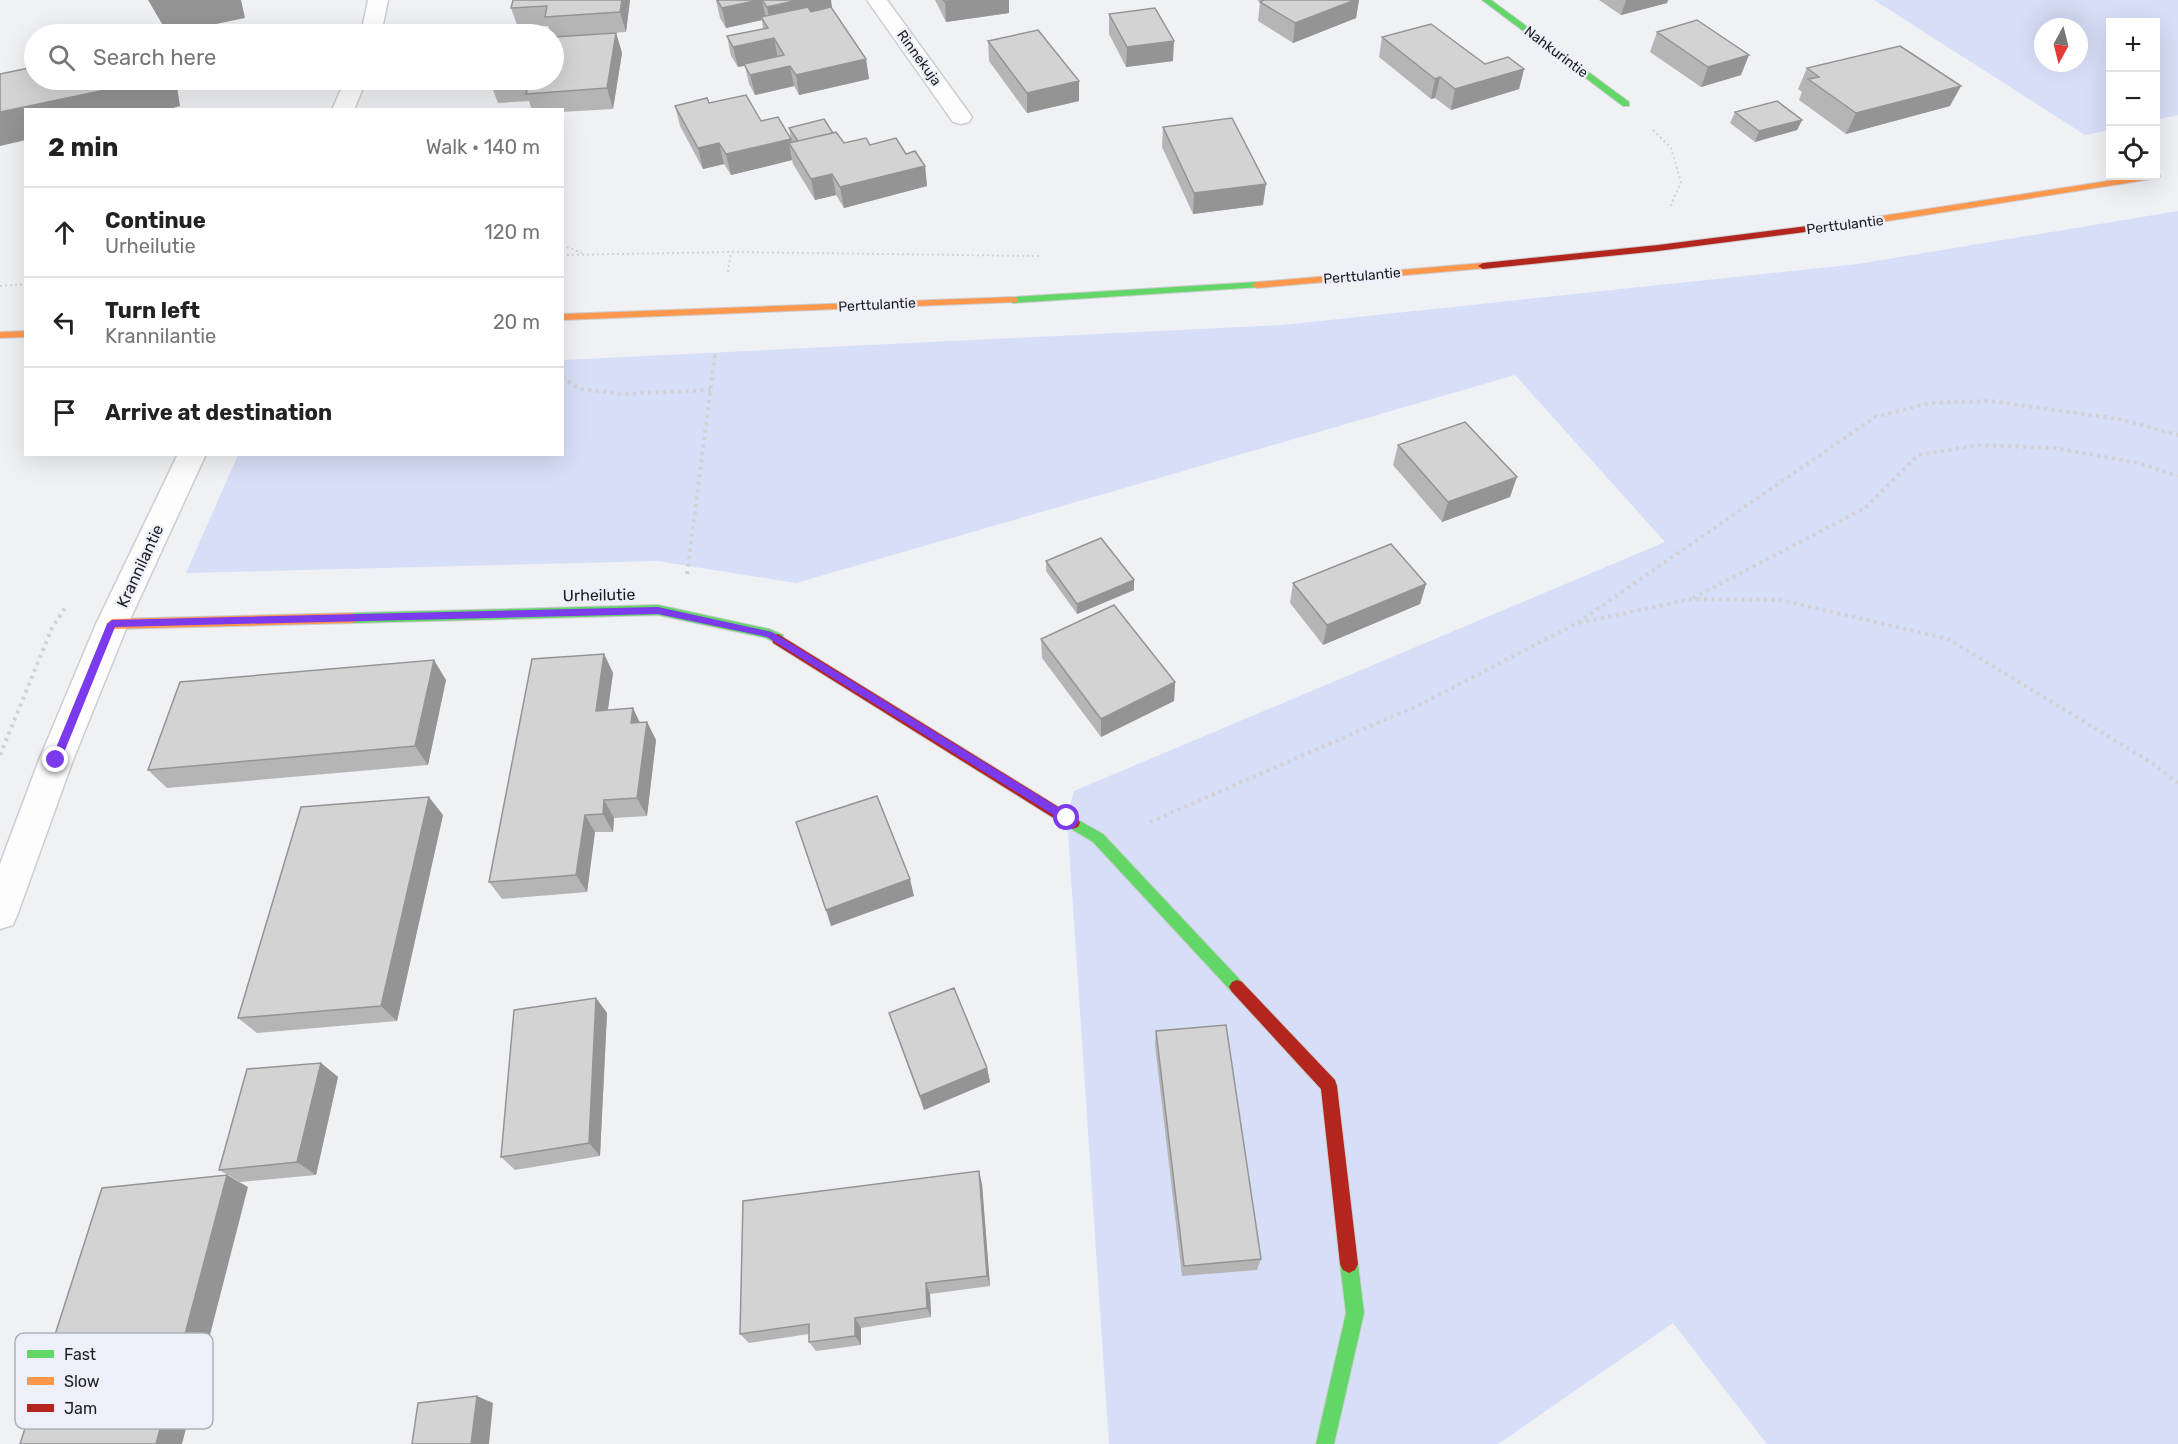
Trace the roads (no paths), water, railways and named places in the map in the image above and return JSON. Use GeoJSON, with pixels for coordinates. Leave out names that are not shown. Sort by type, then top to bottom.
{"type":"FeatureCollection","features":[{"type":"Feature","properties":{"kind":"street"},"geometry":{"type":"LineString","coordinates":[[373,24],[378,0]]}},
{"type":"Feature","properties":{"kind":"street","name":"Rinnekuja"},"geometry":{"type":"LineString","coordinates":[[876,0],[961,117]]}},
{"type":"Feature","properties":{"kind":"street","name":"Nahkurintie"},"geometry":{"type":"LineString","coordinates":[[1486,0],[1626,104]]}},
{"type":"Feature","properties":{"kind":"street"},"geometry":{"type":"LineString","coordinates":[[343,108],[351,90]]}},
{"type":"Feature","properties":{"kind":"street","name":"Perttulantie"},"geometry":{"type":"LineString","coordinates":[[564,316],[790,309],[1157,292],[1532,262],[1860,223],[2132,180]]}},
{"type":"Feature","properties":{"kind":"street"},"geometry":{"type":"LineString","coordinates":[[0,335],[24,334]]}},
{"type":"Feature","properties":{"kind":"street","name":"Krannilantie"},"geometry":{"type":"LineString","coordinates":[[0,913],[56,760],[112,624],[191,456]]}},
{"type":"Feature","properties":{"kind":"street","name":"Urheilutie"},"geometry":{"type":"LineString","coordinates":[[112,624],[658,610],[769,634],[1098,838],[1329,1086],[1355,1313],[1325,1444]]}}]}
